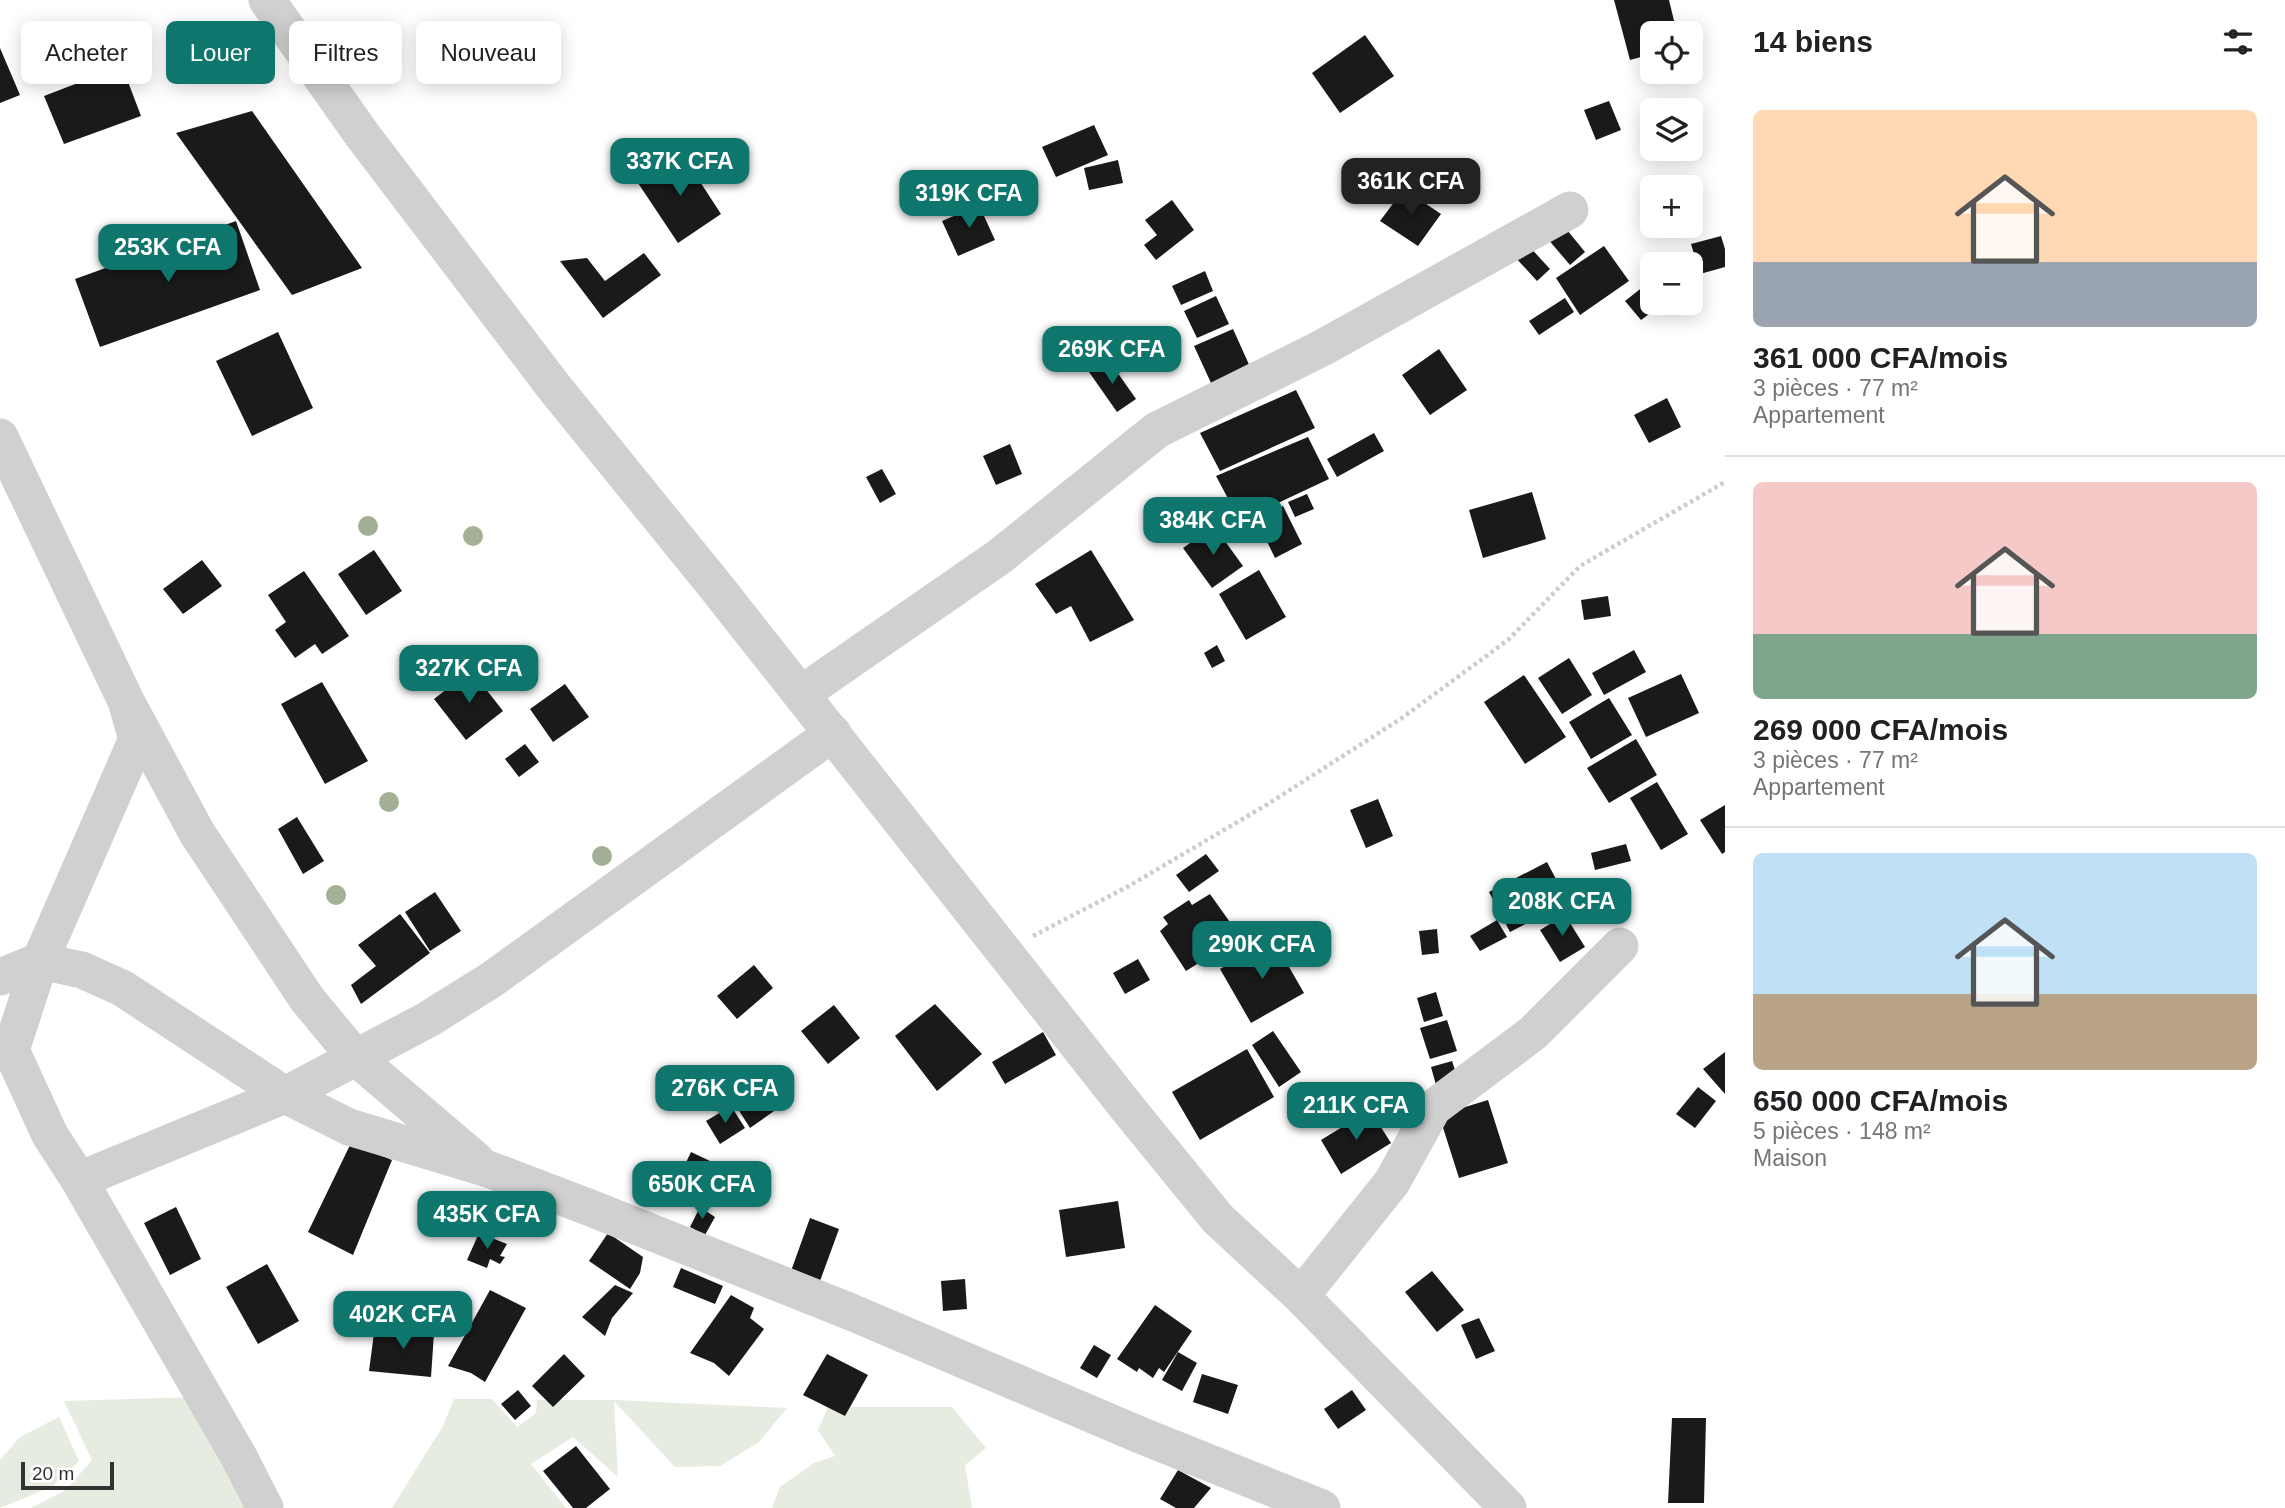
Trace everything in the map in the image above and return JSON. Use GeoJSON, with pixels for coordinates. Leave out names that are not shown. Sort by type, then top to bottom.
{"type":"FeatureCollection","features":[{"type":"Feature","properties":{"kind":"street"},"geometry":{"type":"LineString","coordinates":[[267,0],[363,136],[546,376],[1218,1219],[1301,1296],[1508,1508]]}},
{"type":"Feature","properties":{"kind":"street"},"geometry":{"type":"LineString","coordinates":[[801,694],[999,556],[1157,430],[1322,348],[1570,210]]}},
{"type":"Feature","properties":{"kind":"street"},"geometry":{"type":"LineString","coordinates":[[0,437],[126,701],[197,833],[307,999],[355,1057],[488,1169]]}},
{"type":"Feature","properties":{"kind":"street"},"geometry":{"type":"LineString","coordinates":[[126,701],[137,739],[40,961],[11,1050],[50,1135],[79,1180],[239,1457],[265,1508]]}},
{"type":"Feature","properties":{"kind":"street"},"geometry":{"type":"LineString","coordinates":[[79,1180],[285,1095],[427,1020],[491,979],[833,733]]}},
{"type":"Feature","properties":{"kind":"street"},"geometry":{"type":"LineString","coordinates":[[1301,1296],[1392,1182],[1433,1108],[1534,1033],[1620,946]]}},
{"type":"Feature","properties":{"kind":"street"},"geometry":{"type":"LineString","coordinates":[[0,977],[40,961],[82,970],[122,988],[285,1095],[349,1127],[488,1169],[851,1312],[1140,1435],[1322,1508]]}},
{"type":"Feature","properties":{"kind":"path"},"geometry":{"type":"LineString","coordinates":[[1004,951],[1129,886],[1268,804],[1402,718],[1507,640],[1580,566],[1725,481]]}},
{"type":"Feature","properties":{"kind":"shaded area"},"geometry":{"type":"Polygon","coordinates":[[[198,1397],[245,1508],[31,1508],[66,1490],[92,1460],[64,1401],[198,1397]]]}},
{"type":"Feature","properties":{"kind":"shaded area"},"geometry":{"type":"Polygon","coordinates":[[[454,1399],[492,1399],[517,1427],[536,1413],[537,1400],[614,1400],[787,1408],[759,1442],[720,1466],[675,1467],[614,1401],[618,1477],[573,1437],[531,1464],[566,1508],[392,1508],[443,1426],[454,1399]]]}},
{"type":"Feature","properties":{"kind":"shaded area"},"geometry":{"type":"Polygon","coordinates":[[[828,1407],[952,1407],[986,1448],[965,1465],[972,1508],[772,1508],[780,1487],[814,1463],[835,1456],[818,1430],[828,1407]]]}},
{"type":"Feature","properties":{"kind":"shaded area"},"geometry":{"type":"Polygon","coordinates":[[[59,1417],[79,1461],[53,1486],[0,1508],[0,1460],[20,1437],[59,1417]]]}},
{"type":"Feature","properties":{"kind":"building"},"geometry":{"type":"Polygon","coordinates":[[[1614,0],[1669,0],[1674,21],[1640,21],[1640,57],[1630,60],[1614,0]]]}},
{"type":"Feature","properties":{"kind":"building"},"geometry":{"type":"Polygon","coordinates":[[[1365,35],[1394,76],[1340,113],[1312,73],[1365,35]]]}},
{"type":"Feature","properties":{"kind":"building"},"geometry":{"type":"Polygon","coordinates":[[[0,48],[20,95],[0,103],[0,48]]]}},
{"type":"Feature","properties":{"kind":"building"},"geometry":{"type":"Polygon","coordinates":[[[75,84],[129,84],[141,116],[64,144],[44,96],[75,84]]]}},
{"type":"Feature","properties":{"kind":"building"},"geometry":{"type":"Polygon","coordinates":[[[1609,101],[1621,130],[1596,140],[1584,110],[1609,101]]]}},
{"type":"Feature","properties":{"kind":"building"},"geometry":{"type":"Polygon","coordinates":[[[252,111],[362,268],[292,295],[176,133],[252,111]]]}},
{"type":"Feature","properties":{"kind":"building"},"geometry":{"type":"Polygon","coordinates":[[[1094,125],[1108,155],[1056,177],[1042,147],[1094,125]]]}},
{"type":"Feature","properties":{"kind":"building"},"geometry":{"type":"Polygon","coordinates":[[[682,154],[721,214],[678,243],[638,183],[682,154]]]}},
{"type":"Feature","properties":{"kind":"building"},"geometry":{"type":"Polygon","coordinates":[[[1118,160],[1123,183],[1089,190],[1084,168],[1118,160]]]}},
{"type":"Feature","properties":{"kind":"building"},"geometry":{"type":"Polygon","coordinates":[[[1404,189],[1441,214],[1418,246],[1380,221],[1404,189]]]}},
{"type":"Feature","properties":{"kind":"building"},"geometry":{"type":"Polygon","coordinates":[[[1172,200],[1194,230],[1156,260],[1144,245],[1157,235],[1145,220],[1172,200]]]}},
{"type":"Feature","properties":{"kind":"building"},"geometry":{"type":"Polygon","coordinates":[[[979,205],[995,240],[958,256],[942,221],[979,205]]]}},
{"type":"Feature","properties":{"kind":"building"},"geometry":{"type":"Polygon","coordinates":[[[236,221],[260,290],[100,347],[75,279],[236,221]]]}},
{"type":"Feature","properties":{"kind":"building"},"geometry":{"type":"Polygon","coordinates":[[[1563,225],[1585,252],[1570,265],[1547,238],[1563,225]]]}},
{"type":"Feature","properties":{"kind":"building"},"geometry":{"type":"Polygon","coordinates":[[[1721,236],[1725,249],[1725,267],[1703,273],[1703,252],[1693,252],[1691,244],[1721,236]]]}},
{"type":"Feature","properties":{"kind":"building"},"geometry":{"type":"Polygon","coordinates":[[[1527,244],[1550,269],[1537,281],[1514,256],[1527,244]]]}},
{"type":"Feature","properties":{"kind":"building"},"geometry":{"type":"Polygon","coordinates":[[[1604,246],[1629,281],[1580,315],[1556,278],[1604,246]]]}},
{"type":"Feature","properties":{"kind":"building"},"geometry":{"type":"Polygon","coordinates":[[[644,253],[661,275],[603,318],[560,261],[587,258],[605,281],[644,253]]]}},
{"type":"Feature","properties":{"kind":"building"},"geometry":{"type":"Polygon","coordinates":[[[1205,271],[1213,291],[1181,305],[1172,286],[1205,271]]]}},
{"type":"Feature","properties":{"kind":"building"},"geometry":{"type":"Polygon","coordinates":[[[1640,289],[1640,315],[1648,315],[1641,320],[1625,301],[1640,289]]]}},
{"type":"Feature","properties":{"kind":"building"},"geometry":{"type":"Polygon","coordinates":[[[1216,296],[1229,324],[1197,338],[1184,311],[1216,296]]]}},
{"type":"Feature","properties":{"kind":"building"},"geometry":{"type":"Polygon","coordinates":[[[1565,298],[1574,312],[1539,335],[1529,321],[1565,298]]]}},
{"type":"Feature","properties":{"kind":"building"},"geometry":{"type":"Polygon","coordinates":[[[1233,329],[1256,380],[1217,396],[1194,346],[1233,329]]]}},
{"type":"Feature","properties":{"kind":"building"},"geometry":{"type":"Polygon","coordinates":[[[278,332],[313,408],[252,436],[216,361],[278,332]]]}},
{"type":"Feature","properties":{"kind":"building"},"geometry":{"type":"Polygon","coordinates":[[[1439,349],[1467,390],[1430,415],[1402,375],[1439,349]]]}},
{"type":"Feature","properties":{"kind":"building"},"geometry":{"type":"Polygon","coordinates":[[[1108,359],[1136,399],[1117,412],[1089,372],[1108,359]]]}},
{"type":"Feature","properties":{"kind":"building"},"geometry":{"type":"Polygon","coordinates":[[[1296,390],[1315,428],[1220,471],[1200,433],[1296,390]]]}},
{"type":"Feature","properties":{"kind":"building"},"geometry":{"type":"Polygon","coordinates":[[[1667,398],[1681,427],[1649,443],[1634,415],[1667,398]]]}},
{"type":"Feature","properties":{"kind":"building"},"geometry":{"type":"Polygon","coordinates":[[[1374,433],[1384,451],[1337,477],[1327,459],[1374,433]]]}},
{"type":"Feature","properties":{"kind":"building"},"geometry":{"type":"Polygon","coordinates":[[[1308,437],[1329,479],[1240,521],[1216,476],[1308,437]]]}},
{"type":"Feature","properties":{"kind":"building"},"geometry":{"type":"Polygon","coordinates":[[[1010,444],[1022,474],[996,485],[983,456],[1010,444]]]}},
{"type":"Feature","properties":{"kind":"building"},"geometry":{"type":"Polygon","coordinates":[[[882,469],[896,494],[880,503],[866,477],[882,469]]]}},
{"type":"Feature","properties":{"kind":"building"},"geometry":{"type":"Polygon","coordinates":[[[1532,492],[1546,539],[1483,558],[1469,510],[1532,492]]]}},
{"type":"Feature","properties":{"kind":"building"},"geometry":{"type":"Polygon","coordinates":[[[1307,494],[1314,509],[1295,517],[1288,502],[1307,494]]]}},
{"type":"Feature","properties":{"kind":"building"},"geometry":{"type":"Polygon","coordinates":[[[1283,506],[1302,544],[1275,558],[1256,519],[1283,506]]]}},
{"type":"Feature","properties":{"kind":"building"},"geometry":{"type":"Polygon","coordinates":[[[1214,526],[1243,566],[1212,588],[1183,548],[1214,526]]]}},
{"type":"Feature","properties":{"kind":"building"},"geometry":{"type":"Polygon","coordinates":[[[374,550],[402,591],[366,615],[338,574],[374,550]]]}},
{"type":"Feature","properties":{"kind":"building"},"geometry":{"type":"Polygon","coordinates":[[[1091,550],[1134,620],[1090,642],[1071,606],[1056,614],[1035,584],[1091,550]]]}},
{"type":"Feature","properties":{"kind":"building"},"geometry":{"type":"Polygon","coordinates":[[[202,560],[222,586],[183,614],[163,589],[202,560]]]}},
{"type":"Feature","properties":{"kind":"building"},"geometry":{"type":"Polygon","coordinates":[[[1259,570],[1286,617],[1246,640],[1219,594],[1259,570]]]}},
{"type":"Feature","properties":{"kind":"building"},"geometry":{"type":"Polygon","coordinates":[[[304,571],[349,636],[322,654],[315,644],[295,658],[275,630],[286,622],[268,595],[304,571]]]}},
{"type":"Feature","properties":{"kind":"building"},"geometry":{"type":"Polygon","coordinates":[[[1608,596],[1611,616],[1584,620],[1581,600],[1608,596]]]}},
{"type":"Feature","properties":{"kind":"building"},"geometry":{"type":"Polygon","coordinates":[[[1217,645],[1225,661],[1212,668],[1204,653],[1217,645]]]}},
{"type":"Feature","properties":{"kind":"building"},"geometry":{"type":"Polygon","coordinates":[[[1634,650],[1646,672],[1604,695],[1592,673],[1634,650]]]}},
{"type":"Feature","properties":{"kind":"building"},"geometry":{"type":"Polygon","coordinates":[[[1569,658],[1592,695],[1562,714],[1538,678],[1569,658]]]}},
{"type":"Feature","properties":{"kind":"building"},"geometry":{"type":"Polygon","coordinates":[[[471,670],[503,711],[466,740],[434,699],[471,670]]]}},
{"type":"Feature","properties":{"kind":"building"},"geometry":{"type":"Polygon","coordinates":[[[1681,674],[1699,713],[1646,737],[1628,698],[1681,674]]]}},
{"type":"Feature","properties":{"kind":"building"},"geometry":{"type":"Polygon","coordinates":[[[1524,675],[1566,737],[1525,764],[1484,702],[1524,675]]]}},
{"type":"Feature","properties":{"kind":"building"},"geometry":{"type":"Polygon","coordinates":[[[322,682],[368,761],[325,784],[281,704],[322,682]]]}},
{"type":"Feature","properties":{"kind":"building"},"geometry":{"type":"Polygon","coordinates":[[[565,684],[589,717],[553,742],[530,709],[565,684]]]}},
{"type":"Feature","properties":{"kind":"building"},"geometry":{"type":"Polygon","coordinates":[[[1609,698],[1632,735],[1591,759],[1569,722],[1609,698]]]}},
{"type":"Feature","properties":{"kind":"building"},"geometry":{"type":"Polygon","coordinates":[[[1636,739],[1657,775],[1609,803],[1587,768],[1636,739]]]}},
{"type":"Feature","properties":{"kind":"building"},"geometry":{"type":"Polygon","coordinates":[[[525,744],[539,762],[519,777],[505,759],[525,744]]]}},
{"type":"Feature","properties":{"kind":"building"},"geometry":{"type":"Polygon","coordinates":[[[1657,782],[1688,834],[1661,850],[1630,798],[1657,782]]]}},
{"type":"Feature","properties":{"kind":"building"},"geometry":{"type":"Polygon","coordinates":[[[1378,799],[1393,836],[1366,848],[1350,810],[1378,799]]]}},
{"type":"Feature","properties":{"kind":"building"},"geometry":{"type":"Polygon","coordinates":[[[1725,805],[1725,852],[1722,854],[1700,820],[1725,805]]]}},
{"type":"Feature","properties":{"kind":"building"},"geometry":{"type":"Polygon","coordinates":[[[297,817],[324,861],[303,874],[278,829],[297,817]]]}},
{"type":"Feature","properties":{"kind":"building"},"geometry":{"type":"Polygon","coordinates":[[[1626,844],[1631,861],[1595,870],[1591,853],[1626,844]]]}},
{"type":"Feature","properties":{"kind":"building"},"geometry":{"type":"Polygon","coordinates":[[[1206,854],[1219,871],[1189,892],[1176,875],[1206,854]]]}},
{"type":"Feature","properties":{"kind":"building"},"geometry":{"type":"Polygon","coordinates":[[[1547,862],[1568,902],[1510,932],[1489,892],[1547,862]]]}},
{"type":"Feature","properties":{"kind":"building"},"geometry":{"type":"Polygon","coordinates":[[[435,892],[461,931],[430,951],[405,912],[435,892]]]}},
{"type":"Feature","properties":{"kind":"building"},"geometry":{"type":"Polygon","coordinates":[[[1210,894],[1232,925],[1216,932],[1226,946],[1186,971],[1160,931],[1168,924],[1163,917],[1189,900],[1192,905],[1210,894]]]}},
{"type":"Feature","properties":{"kind":"building"},"geometry":{"type":"Polygon","coordinates":[[[400,914],[430,953],[361,1004],[351,985],[376,966],[358,945],[400,914]]]}},
{"type":"Feature","properties":{"kind":"building"},"geometry":{"type":"Polygon","coordinates":[[[1565,915],[1585,947],[1560,962],[1540,930],[1565,915]]]}},
{"type":"Feature","properties":{"kind":"building"},"geometry":{"type":"Polygon","coordinates":[[[1497,920],[1507,937],[1480,951],[1470,936],[1497,920]]]}},
{"type":"Feature","properties":{"kind":"building"},"geometry":{"type":"Polygon","coordinates":[[[1437,929],[1439,953],[1422,955],[1419,931],[1437,929]]]}},
{"type":"Feature","properties":{"kind":"building"},"geometry":{"type":"Polygon","coordinates":[[[1273,939],[1304,993],[1251,1023],[1220,969],[1273,939]]]}},
{"type":"Feature","properties":{"kind":"building"},"geometry":{"type":"Polygon","coordinates":[[[1138,959],[1150,980],[1125,994],[1113,973],[1138,959]]]}},
{"type":"Feature","properties":{"kind":"building"},"geometry":{"type":"Polygon","coordinates":[[[754,965],[773,988],[737,1019],[717,996],[754,965]]]}},
{"type":"Feature","properties":{"kind":"building"},"geometry":{"type":"Polygon","coordinates":[[[1436,992],[1443,1016],[1424,1022],[1417,998],[1436,992]]]}},
{"type":"Feature","properties":{"kind":"building"},"geometry":{"type":"Polygon","coordinates":[[[935,1004],[982,1054],[937,1091],[895,1036],[935,1004]]]}},
{"type":"Feature","properties":{"kind":"building"},"geometry":{"type":"Polygon","coordinates":[[[834,1005],[860,1038],[828,1064],[801,1031],[834,1005]]]}},
{"type":"Feature","properties":{"kind":"building"},"geometry":{"type":"Polygon","coordinates":[[[1447,1020],[1457,1051],[1430,1059],[1420,1028],[1447,1020]]]}},
{"type":"Feature","properties":{"kind":"building"},"geometry":{"type":"Polygon","coordinates":[[[1273,1031],[1301,1072],[1279,1087],[1252,1045],[1273,1031]]]}},
{"type":"Feature","properties":{"kind":"building"},"geometry":{"type":"Polygon","coordinates":[[[1043,1032],[1056,1055],[1005,1084],[992,1062],[1043,1032]]]}},
{"type":"Feature","properties":{"kind":"building"},"geometry":{"type":"Polygon","coordinates":[[[1247,1049],[1274,1097],[1200,1140],[1172,1092],[1247,1049]]]}},
{"type":"Feature","properties":{"kind":"building"},"geometry":{"type":"Polygon","coordinates":[[[1725,1052],[1725,1094],[1703,1069],[1725,1052]]]}},
{"type":"Feature","properties":{"kind":"building"},"geometry":{"type":"Polygon","coordinates":[[[1452,1061],[1460,1085],[1438,1092],[1431,1067],[1452,1061]]]}},
{"type":"Feature","properties":{"kind":"building"},"geometry":{"type":"Polygon","coordinates":[[[778,1071],[794,1097],[750,1128],[733,1101],[778,1071]]]}},
{"type":"Feature","properties":{"kind":"building"},"geometry":{"type":"Polygon","coordinates":[[[1698,1087],[1716,1101],[1695,1128],[1676,1114],[1698,1087]]]}},
{"type":"Feature","properties":{"kind":"building"},"geometry":{"type":"Polygon","coordinates":[[[1488,1100],[1508,1163],[1459,1178],[1439,1115],[1488,1100]]]}},
{"type":"Feature","properties":{"kind":"building"},"geometry":{"type":"Polygon","coordinates":[[[731,1106],[745,1128],[720,1144],[706,1121],[731,1106]]]}},
{"type":"Feature","properties":{"kind":"building"},"geometry":{"type":"Polygon","coordinates":[[[1370,1110],[1391,1143],[1341,1174],[1321,1140],[1370,1110]]]}},
{"type":"Feature","properties":{"kind":"building"},"geometry":{"type":"Polygon","coordinates":[[[351,1143],[392,1160],[353,1255],[308,1232],[351,1143]]]}},
{"type":"Feature","properties":{"kind":"building"},"geometry":{"type":"Polygon","coordinates":[[[691,1152],[710,1161],[700,1182],[681,1173],[691,1152]]]}},
{"type":"Feature","properties":{"kind":"building"},"geometry":{"type":"Polygon","coordinates":[[[475,1198],[520,1215],[511,1237],[466,1218],[475,1198]]]}},
{"type":"Feature","properties":{"kind":"building"},"geometry":{"type":"Polygon","coordinates":[[[1118,1201],[1125,1248],[1066,1257],[1059,1210],[1118,1201]]]}},
{"type":"Feature","properties":{"kind":"building"},"geometry":{"type":"Polygon","coordinates":[[[176,1207],[201,1259],[170,1275],[144,1223],[176,1207]]]}},
{"type":"Feature","properties":{"kind":"building"},"geometry":{"type":"Polygon","coordinates":[[[700,1207],[715,1217],[705,1235],[690,1227],[700,1207]]]}},
{"type":"Feature","properties":{"kind":"building"},"geometry":{"type":"Polygon","coordinates":[[[810,1218],[839,1229],[820,1281],[791,1271],[810,1218]]]}},
{"type":"Feature","properties":{"kind":"building"},"geometry":{"type":"Polygon","coordinates":[[[479,1233],[507,1244],[500,1256],[505,1257],[500,1264],[490,1259],[487,1268],[467,1260],[479,1233]]]}},
{"type":"Feature","properties":{"kind":"building"},"geometry":{"type":"Polygon","coordinates":[[[608,1233],[643,1257],[640,1273],[630,1289],[589,1261],[608,1233]]]}},
{"type":"Feature","properties":{"kind":"building"},"geometry":{"type":"Polygon","coordinates":[[[267,1264],[299,1321],[258,1344],[226,1287],[267,1264]]]}},
{"type":"Feature","properties":{"kind":"building"},"geometry":{"type":"Polygon","coordinates":[[[681,1268],[723,1286],[715,1304],[673,1287],[681,1268]]]}},
{"type":"Feature","properties":{"kind":"building"},"geometry":{"type":"Polygon","coordinates":[[[1432,1271],[1464,1310],[1437,1332],[1405,1292],[1432,1271]]]}},
{"type":"Feature","properties":{"kind":"building"},"geometry":{"type":"Polygon","coordinates":[[[965,1279],[967,1309],[943,1311],[941,1281],[965,1279]]]}},
{"type":"Feature","properties":{"kind":"building"},"geometry":{"type":"Polygon","coordinates":[[[615,1285],[633,1293],[612,1318],[605,1336],[582,1317],[615,1285]]]}},
{"type":"Feature","properties":{"kind":"building"},"geometry":{"type":"Polygon","coordinates":[[[490,1290],[526,1308],[485,1382],[471,1373],[448,1366],[490,1290]]]}},
{"type":"Feature","properties":{"kind":"building"},"geometry":{"type":"Polygon","coordinates":[[[731,1295],[754,1308],[750,1318],[764,1329],[729,1376],[714,1363],[690,1353],[731,1295]]]}},
{"type":"Feature","properties":{"kind":"building"},"geometry":{"type":"Polygon","coordinates":[[[1155,1305],[1192,1331],[1164,1372],[1159,1368],[1153,1378],[1139,1368],[1137,1372],[1117,1359],[1155,1305]]]}},
{"type":"Feature","properties":{"kind":"building"},"geometry":{"type":"Polygon","coordinates":[[[1479,1318],[1495,1351],[1476,1359],[1461,1325],[1479,1318]]]}},
{"type":"Feature","properties":{"kind":"building"},"geometry":{"type":"Polygon","coordinates":[[[389,1323],[423,1324],[423,1330],[434,1333],[431,1377],[369,1371],[374,1333],[387,1332],[389,1323]]]}},
{"type":"Feature","properties":{"kind":"building"},"geometry":{"type":"Polygon","coordinates":[[[1094,1345],[1111,1355],[1097,1378],[1080,1368],[1094,1345]]]}},
{"type":"Feature","properties":{"kind":"building"},"geometry":{"type":"Polygon","coordinates":[[[1178,1352],[1197,1363],[1182,1391],[1162,1380],[1178,1352]]]}},
{"type":"Feature","properties":{"kind":"building"},"geometry":{"type":"Polygon","coordinates":[[[564,1354],[585,1376],[553,1407],[532,1386],[564,1354]]]}},
{"type":"Feature","properties":{"kind":"building"},"geometry":{"type":"Polygon","coordinates":[[[827,1354],[868,1375],[845,1416],[803,1395],[827,1354]]]}},
{"type":"Feature","properties":{"kind":"building"},"geometry":{"type":"Polygon","coordinates":[[[1202,1374],[1238,1385],[1228,1414],[1193,1402],[1202,1374]]]}},
{"type":"Feature","properties":{"kind":"building"},"geometry":{"type":"Polygon","coordinates":[[[518,1390],[531,1406],[515,1420],[501,1404],[518,1390]]]}},
{"type":"Feature","properties":{"kind":"building"},"geometry":{"type":"Polygon","coordinates":[[[1352,1390],[1366,1410],[1338,1429],[1324,1409],[1352,1390]]]}},
{"type":"Feature","properties":{"kind":"building"},"geometry":{"type":"Polygon","coordinates":[[[1672,1418],[1706,1418],[1704,1503],[1668,1503],[1672,1418]]]}},
{"type":"Feature","properties":{"kind":"building"},"geometry":{"type":"Polygon","coordinates":[[[576,1446],[610,1489],[586,1508],[573,1508],[543,1471],[576,1446]]]}},
{"type":"Feature","properties":{"kind":"building"},"geometry":{"type":"Polygon","coordinates":[[[1178,1470],[1211,1488],[1194,1508],[1176,1508],[1160,1499],[1178,1470]]]}}]}
